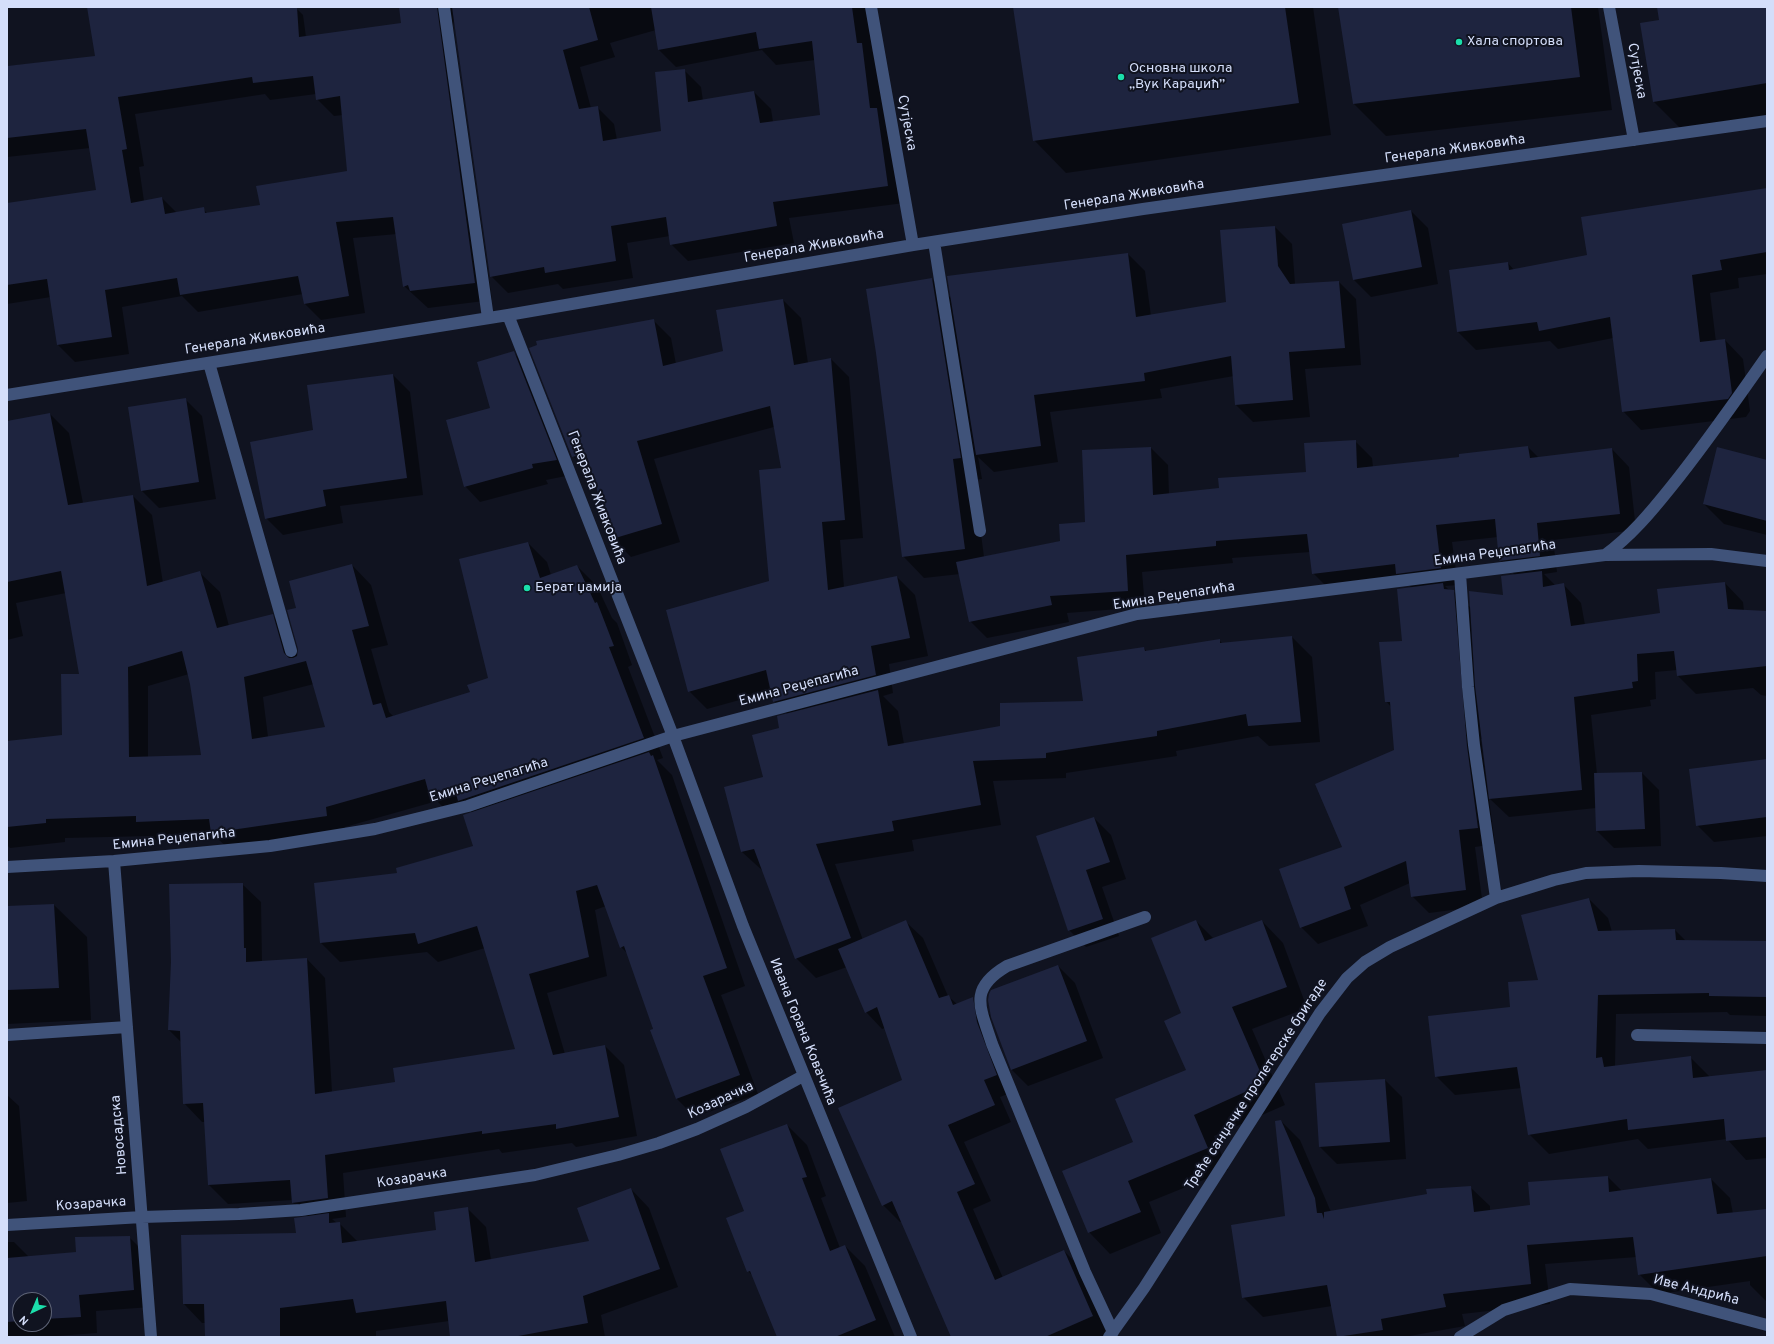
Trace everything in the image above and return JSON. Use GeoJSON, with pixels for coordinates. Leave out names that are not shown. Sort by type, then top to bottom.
{"type":"FeatureCollection","features":[{"type":"Feature","properties":{"kind":"street"},"geometry":{"type":"LineString","coordinates":[[444,7],[488,318]]}},
{"type":"Feature","properties":{"kind":"street","name":"Сутјеска"},"geometry":{"type":"LineString","coordinates":[[871,7],[912,245]]}},
{"type":"Feature","properties":{"kind":"street","name":"Сутјеска"},"geometry":{"type":"LineString","coordinates":[[1609,7],[1634,140]]}},
{"type":"Feature","properties":{"kind":"street","name":"Генерала Живковића"},"geometry":{"type":"LineString","coordinates":[[7,395],[508,315],[912,245],[1143,209],[1767,121]]}},
{"type":"Feature","properties":{"kind":"street"},"geometry":{"type":"LineString","coordinates":[[934,242],[980,532]]}},
{"type":"Feature","properties":{"kind":"street","name":"Генерала Живковића"},"geometry":{"type":"LineString","coordinates":[[508,315],[673,736]]}},
{"type":"Feature","properties":{"kind":"street","name":"Емина Реџепагића"},"geometry":{"type":"LineString","coordinates":[[1605,555],[1624,541],[1658,504],[1697,455],[1767,356]]}},
{"type":"Feature","properties":{"kind":"street"},"geometry":{"type":"LineString","coordinates":[[209,363],[291,651]]}},
{"type":"Feature","properties":{"kind":"street","name":"Емина Реџепагића"},"geometry":{"type":"LineString","coordinates":[[7,867],[114,861],[270,846],[375,829],[468,806],[673,736],[1137,614],[1605,555],[1711,554],[1767,561]]}},
{"type":"Feature","properties":{"kind":"street"},"geometry":{"type":"LineString","coordinates":[[1460,574],[1471,716],[1496,898]]}},
{"type":"Feature","properties":{"kind":"street","name":"Ивана Горана Ковачића"},"geometry":{"type":"LineString","coordinates":[[673,736],[740,919],[911,1337]]}},
{"type":"Feature","properties":{"kind":"street","name":"Новосадска"},"geometry":{"type":"LineString","coordinates":[[114,861],[151,1337]]}},
{"type":"Feature","properties":{"kind":"street","name":"Треће санџачке пролетерске бригаде"},"geometry":{"type":"LineString","coordinates":[[1111,1334],[1144,1288],[1320,1013],[1347,978],[1365,962],[1390,947],[1496,898],[1586,872],[1639,871],[1721,873],[1767,876]]}},
{"type":"Feature","properties":{"kind":"street","name":"Треће санџачке пролетерске бригаде"},"geometry":{"type":"LineString","coordinates":[[1111,1334],[992,1044],[981,1010],[980,994],[986,982],[994,974],[1007,966],[1145,917]]}},
{"type":"Feature","properties":{"kind":"street"},"geometry":{"type":"LineString","coordinates":[[7,1035],[127,1027]]}},
{"type":"Feature","properties":{"kind":"street"},"geometry":{"type":"LineString","coordinates":[[1637,1035],[1767,1038]]}},
{"type":"Feature","properties":{"kind":"street","name":"Козарачка"},"geometry":{"type":"LineString","coordinates":[[7,1225],[142,1216],[225,1215],[301,1210],[392,1198],[535,1175],[618,1155],[697,1129],[746,1107],[803,1076]]}},
{"type":"Feature","properties":{"kind":"street","name":"Иве Андрића"},"geometry":{"type":"LineString","coordinates":[[1460,1337],[1504,1310],[1570,1289],[1650,1294],[1767,1324]]}},
{"type":"Feature","properties":{"kind":"building"},"geometry":{"type":"Polygon","coordinates":[[[87,7],[297,7],[299,37],[401,23],[399,7],[437,7],[475,283],[410,291],[408,285],[403,287],[393,217],[336,222],[349,296],[304,304],[298,276],[180,295],[177,278],[105,290],[112,337],[57,345],[47,279],[7,285],[7,203],[96,190],[86,129],[7,138],[7,66],[95,56],[87,7]],[[313,76],[253,83],[252,77],[118,97],[127,149],[122,150],[131,203],[162,197],[165,214],[204,207],[205,213],[260,205],[256,186],[347,171],[340,96],[316,100],[313,76]]]}},
{"type":"Feature","properties":{"kind":"building"},"geometry":{"type":"Polygon","coordinates":[[[452,7],[589,7],[598,40],[563,50],[579,109],[598,106],[603,141],[661,131],[655,72],[685,69],[688,102],[754,91],[760,123],[820,115],[812,41],[759,49],[756,32],[658,50],[651,7],[852,7],[857,43],[862,43],[870,108],[877,108],[888,186],[773,202],[777,226],[670,245],[666,217],[611,226],[616,261],[545,273],[544,267],[490,277],[452,7]]]}},
{"type":"Feature","properties":{"kind":"building"},"geometry":{"type":"Polygon","coordinates":[[[1013,7],[1285,7],[1299,103],[1033,141],[1013,7]]]}},
{"type":"Feature","properties":{"kind":"building","name":"Хала спортова"},"geometry":{"type":"Polygon","coordinates":[[[1338,7],[1571,7],[1580,77],[1353,104],[1338,7]]]}},
{"type":"Feature","properties":{"kind":"building"},"geometry":{"type":"Polygon","coordinates":[[[1657,7],[1767,7],[1767,83],[1653,102],[1640,23],[1659,20],[1657,7]]]}},
{"type":"Feature","properties":{"kind":"building"},"geometry":{"type":"Polygon","coordinates":[[[1767,188],[1767,252],[1720,260],[1722,270],[1692,275],[1700,342],[1725,339],[1732,393],[1728,399],[1622,412],[1610,317],[1539,331],[1537,322],[1457,332],[1449,270],[1508,262],[1509,270],[1587,255],[1581,217],[1767,188]]]}},
{"type":"Feature","properties":{"kind":"building"},"geometry":{"type":"Polygon","coordinates":[[[1411,210],[1422,267],[1353,280],[1342,224],[1411,210]]]}},
{"type":"Feature","properties":{"kind":"building"},"geometry":{"type":"Polygon","coordinates":[[[1275,226],[1278,266],[1290,284],[1339,281],[1345,348],[1289,352],[1293,400],[1235,405],[1231,356],[1144,373],[1145,381],[1034,395],[1041,446],[976,455],[947,276],[1128,253],[1136,317],[1226,302],[1220,230],[1275,226]]]}},
{"type":"Feature","properties":{"kind":"building"},"geometry":{"type":"Polygon","coordinates":[[[932,278],[961,458],[953,459],[965,549],[902,557],[876,353],[866,289],[932,278]]]}},
{"type":"Feature","properties":{"kind":"building"},"geometry":{"type":"Polygon","coordinates":[[[783,299],[794,365],[831,358],[845,520],[822,522],[828,590],[897,576],[910,638],[871,646],[876,675],[773,702],[766,670],[688,692],[666,610],[769,581],[759,470],[781,468],[770,406],[637,441],[662,524],[612,539],[586,454],[572,457],[529,348],[537,345],[536,341],[654,319],[663,366],[723,351],[716,310],[783,299]]]}},
{"type":"Feature","properties":{"kind":"building"},"geometry":{"type":"Polygon","coordinates":[[[514,351],[557,460],[532,464],[533,468],[464,487],[446,420],[490,408],[477,362],[514,351]]]}},
{"type":"Feature","properties":{"kind":"building"},"geometry":{"type":"Polygon","coordinates":[[[393,374],[407,478],[323,490],[326,506],[265,519],[250,442],[313,430],[307,385],[393,374]]]}},
{"type":"Feature","properties":{"kind":"building"},"geometry":{"type":"Polygon","coordinates":[[[186,398],[199,482],[141,491],[128,407],[186,398]]]}},
{"type":"Feature","properties":{"kind":"building"},"geometry":{"type":"Polygon","coordinates":[[[50,413],[68,505],[133,495],[147,586],[200,571],[217,628],[273,614],[284,653],[289,658],[297,656],[298,649],[287,610],[296,608],[289,581],[352,564],[369,626],[352,630],[373,705],[381,703],[386,718],[470,692],[467,685],[488,678],[459,559],[528,542],[540,578],[577,565],[595,603],[597,602],[614,646],[609,647],[644,738],[458,801],[454,787],[429,794],[425,779],[326,807],[327,816],[211,833],[209,819],[136,822],[136,816],[46,819],[46,823],[7,827],[7,741],[62,735],[61,674],[79,674],[61,571],[7,582],[7,421],[50,413]],[[182,651],[128,667],[129,757],[201,755],[190,684],[182,651]],[[306,661],[244,677],[252,739],[325,727],[306,661]]]}},
{"type":"Feature","properties":{"kind":"building"},"geometry":{"type":"Polygon","coordinates":[[[1356,440],[1357,468],[1459,457],[1459,454],[1528,446],[1530,458],[1612,448],[1620,514],[1537,523],[1540,556],[1499,561],[1495,519],[1436,525],[1441,568],[1396,574],[1395,564],[1312,574],[1307,534],[1216,541],[1216,546],[1126,555],[1128,591],[1050,596],[1052,605],[969,622],[956,562],[1060,541],[1059,524],[1085,522],[1082,450],[1151,447],[1153,495],[1219,488],[1218,478],[1306,472],[1304,443],[1356,440]]]}},
{"type":"Feature","properties":{"kind":"building"},"geometry":{"type":"Polygon","coordinates":[[[1717,447],[1767,460],[1767,521],[1703,504],[1717,447]]]}},
{"type":"Feature","properties":{"kind":"building"},"geometry":{"type":"Polygon","coordinates":[[[1542,571],[1543,587],[1564,583],[1571,626],[1660,613],[1657,589],[1725,582],[1728,609],[1767,611],[1767,666],[1677,676],[1674,651],[1637,654],[1638,681],[1632,682],[1633,688],[1574,697],[1582,790],[1489,799],[1475,686],[1469,591],[1503,595],[1501,576],[1542,571]]]}},
{"type":"Feature","properties":{"kind":"building"},"geometry":{"type":"Polygon","coordinates":[[[1443,583],[1444,589],[1454,590],[1467,746],[1478,828],[1459,830],[1466,890],[1411,897],[1406,861],[1344,887],[1351,909],[1300,928],[1279,869],[1342,847],[1315,784],[1394,750],[1390,702],[1385,702],[1379,642],[1402,641],[1397,589],[1443,583]]]}},
{"type":"Feature","properties":{"kind":"building"},"geometry":{"type":"Polygon","coordinates":[[[1292,636],[1301,722],[1248,726],[1246,714],[1157,731],[1157,736],[1046,753],[1046,758],[973,761],[981,805],[892,821],[894,831],[816,844],[851,938],[795,959],[754,849],[741,852],[724,787],[763,777],[752,735],[779,728],[777,716],[878,690],[888,746],[1000,726],[1000,703],[1083,701],[1077,657],[1144,647],[1145,651],[1220,639],[1220,643],[1292,636]]]}},
{"type":"Feature","properties":{"kind":"building"},"geometry":{"type":"Polygon","coordinates":[[[649,752],[651,756],[653,755],[727,968],[703,976],[740,1075],[676,1099],[650,1030],[653,1029],[624,946],[620,948],[597,885],[576,891],[589,957],[529,974],[553,1055],[605,1045],[619,1117],[556,1129],[556,1124],[482,1134],[482,1131],[325,1155],[328,1198],[292,1203],[290,1180],[208,1185],[203,1103],[183,1104],[180,1031],[168,1030],[171,962],[169,884],[243,883],[244,948],[246,948],[246,962],[307,958],[315,1094],[395,1082],[393,1068],[515,1049],[477,926],[418,944],[415,933],[320,943],[314,883],[397,873],[396,868],[473,846],[463,815],[649,752]]]}},
{"type":"Feature","properties":{"kind":"building"},"geometry":{"type":"Polygon","coordinates":[[[1767,759],[1767,817],[1696,826],[1689,769],[1767,759]]]}},
{"type":"Feature","properties":{"kind":"building"},"geometry":{"type":"Polygon","coordinates":[[[1642,772],[1645,829],[1596,831],[1594,773],[1642,772]]]}},
{"type":"Feature","properties":{"kind":"building"},"geometry":{"type":"Polygon","coordinates":[[[1094,817],[1110,862],[1086,870],[1103,919],[1068,931],[1036,836],[1094,817]]]}},
{"type":"Feature","properties":{"kind":"building"},"geometry":{"type":"Polygon","coordinates":[[[1589,898],[1598,931],[1675,929],[1676,940],[1767,941],[1767,997],[1709,996],[1709,993],[1598,995],[1596,1058],[1602,1057],[1604,1067],[1691,1056],[1693,1078],[1767,1070],[1767,1137],[1726,1141],[1724,1119],[1628,1130],[1627,1119],[1528,1135],[1517,1067],[1435,1077],[1428,1016],[1510,1007],[1508,982],[1538,980],[1521,915],[1589,898]]]}},
{"type":"Feature","properties":{"kind":"building"},"geometry":{"type":"Polygon","coordinates":[[[54,904],[59,988],[7,990],[7,906],[54,904]]]}},
{"type":"Feature","properties":{"kind":"building"},"geometry":{"type":"Polygon","coordinates":[[[906,920],[939,998],[949,995],[953,1005],[973,997],[977,1022],[997,1075],[984,1080],[995,1105],[948,1125],[975,1184],[957,1192],[995,1280],[1064,1250],[1093,1316],[1045,1337],[951,1337],[892,1201],[882,1206],[838,1108],[902,1080],[877,1007],[865,1013],[838,949],[906,920]]]}},
{"type":"Feature","properties":{"kind":"building"},"geometry":{"type":"Polygon","coordinates":[[[1196,920],[1205,941],[1262,920],[1287,987],[1232,1007],[1265,1083],[1194,1115],[1208,1148],[1128,1181],[1141,1212],[1088,1233],[1062,1171],[1133,1142],[1115,1099],[1186,1070],[1164,1021],[1181,1013],[1151,938],[1196,920]]]}},
{"type":"Feature","properties":{"kind":"building"},"geometry":{"type":"Polygon","coordinates":[[[1058,965],[1087,1041],[1011,1070],[991,1017],[988,1000],[989,994],[991,990],[1058,965]]]}},
{"type":"Feature","properties":{"kind":"building"},"geometry":{"type":"Polygon","coordinates":[[[1385,1079],[1390,1142],[1319,1147],[1315,1083],[1385,1079]]]}},
{"type":"Feature","properties":{"kind":"building"},"geometry":{"type":"Polygon","coordinates":[[[1281,1120],[1315,1198],[1317,1213],[1322,1213],[1324,1219],[1324,1212],[1427,1194],[1426,1189],[1471,1186],[1474,1212],[1530,1205],[1528,1182],[1608,1176],[1609,1192],[1711,1178],[1717,1214],[1767,1209],[1767,1256],[1638,1275],[1633,1237],[1527,1245],[1531,1284],[1443,1294],[1446,1307],[1381,1319],[1383,1330],[1337,1337],[1327,1285],[1242,1298],[1231,1225],[1285,1216],[1275,1121],[1281,1120]]]}},
{"type":"Feature","properties":{"kind":"building"},"geometry":{"type":"Polygon","coordinates":[[[787,1124],[807,1177],[802,1178],[830,1251],[845,1245],[876,1320],[835,1337],[777,1337],[750,1271],[747,1272],[726,1218],[744,1211],[720,1149],[787,1124]]]}},
{"type":"Feature","properties":{"kind":"building"},"geometry":{"type":"Polygon","coordinates":[[[631,1188],[660,1269],[583,1296],[588,1323],[513,1337],[450,1337],[446,1301],[356,1313],[353,1299],[280,1308],[280,1337],[205,1337],[204,1304],[183,1304],[181,1235],[296,1233],[294,1218],[329,1213],[329,1223],[340,1222],[342,1243],[436,1230],[434,1212],[468,1207],[475,1262],[589,1241],[577,1208],[631,1188]]]}},
{"type":"Feature","properties":{"kind":"building"},"geometry":{"type":"Polygon","coordinates":[[[130,1236],[134,1290],[79,1295],[81,1317],[52,1319],[52,1292],[12,1292],[12,1322],[7,1322],[7,1258],[76,1252],[75,1237],[130,1236]]]}},
{"type":"Feature","properties":{"kind":"place","name":"Хала спортова"},"geometry":{"type":"Point","coordinates":[1459,42]}},
{"type":"Feature","properties":{"kind":"place","name":"Основна школа „Вук Караџић”"},"geometry":{"type":"Point","coordinates":[1121,77]}},
{"type":"Feature","properties":{"kind":"place","name":"Берат џамија"},"geometry":{"type":"Point","coordinates":[527,588]}}]}
